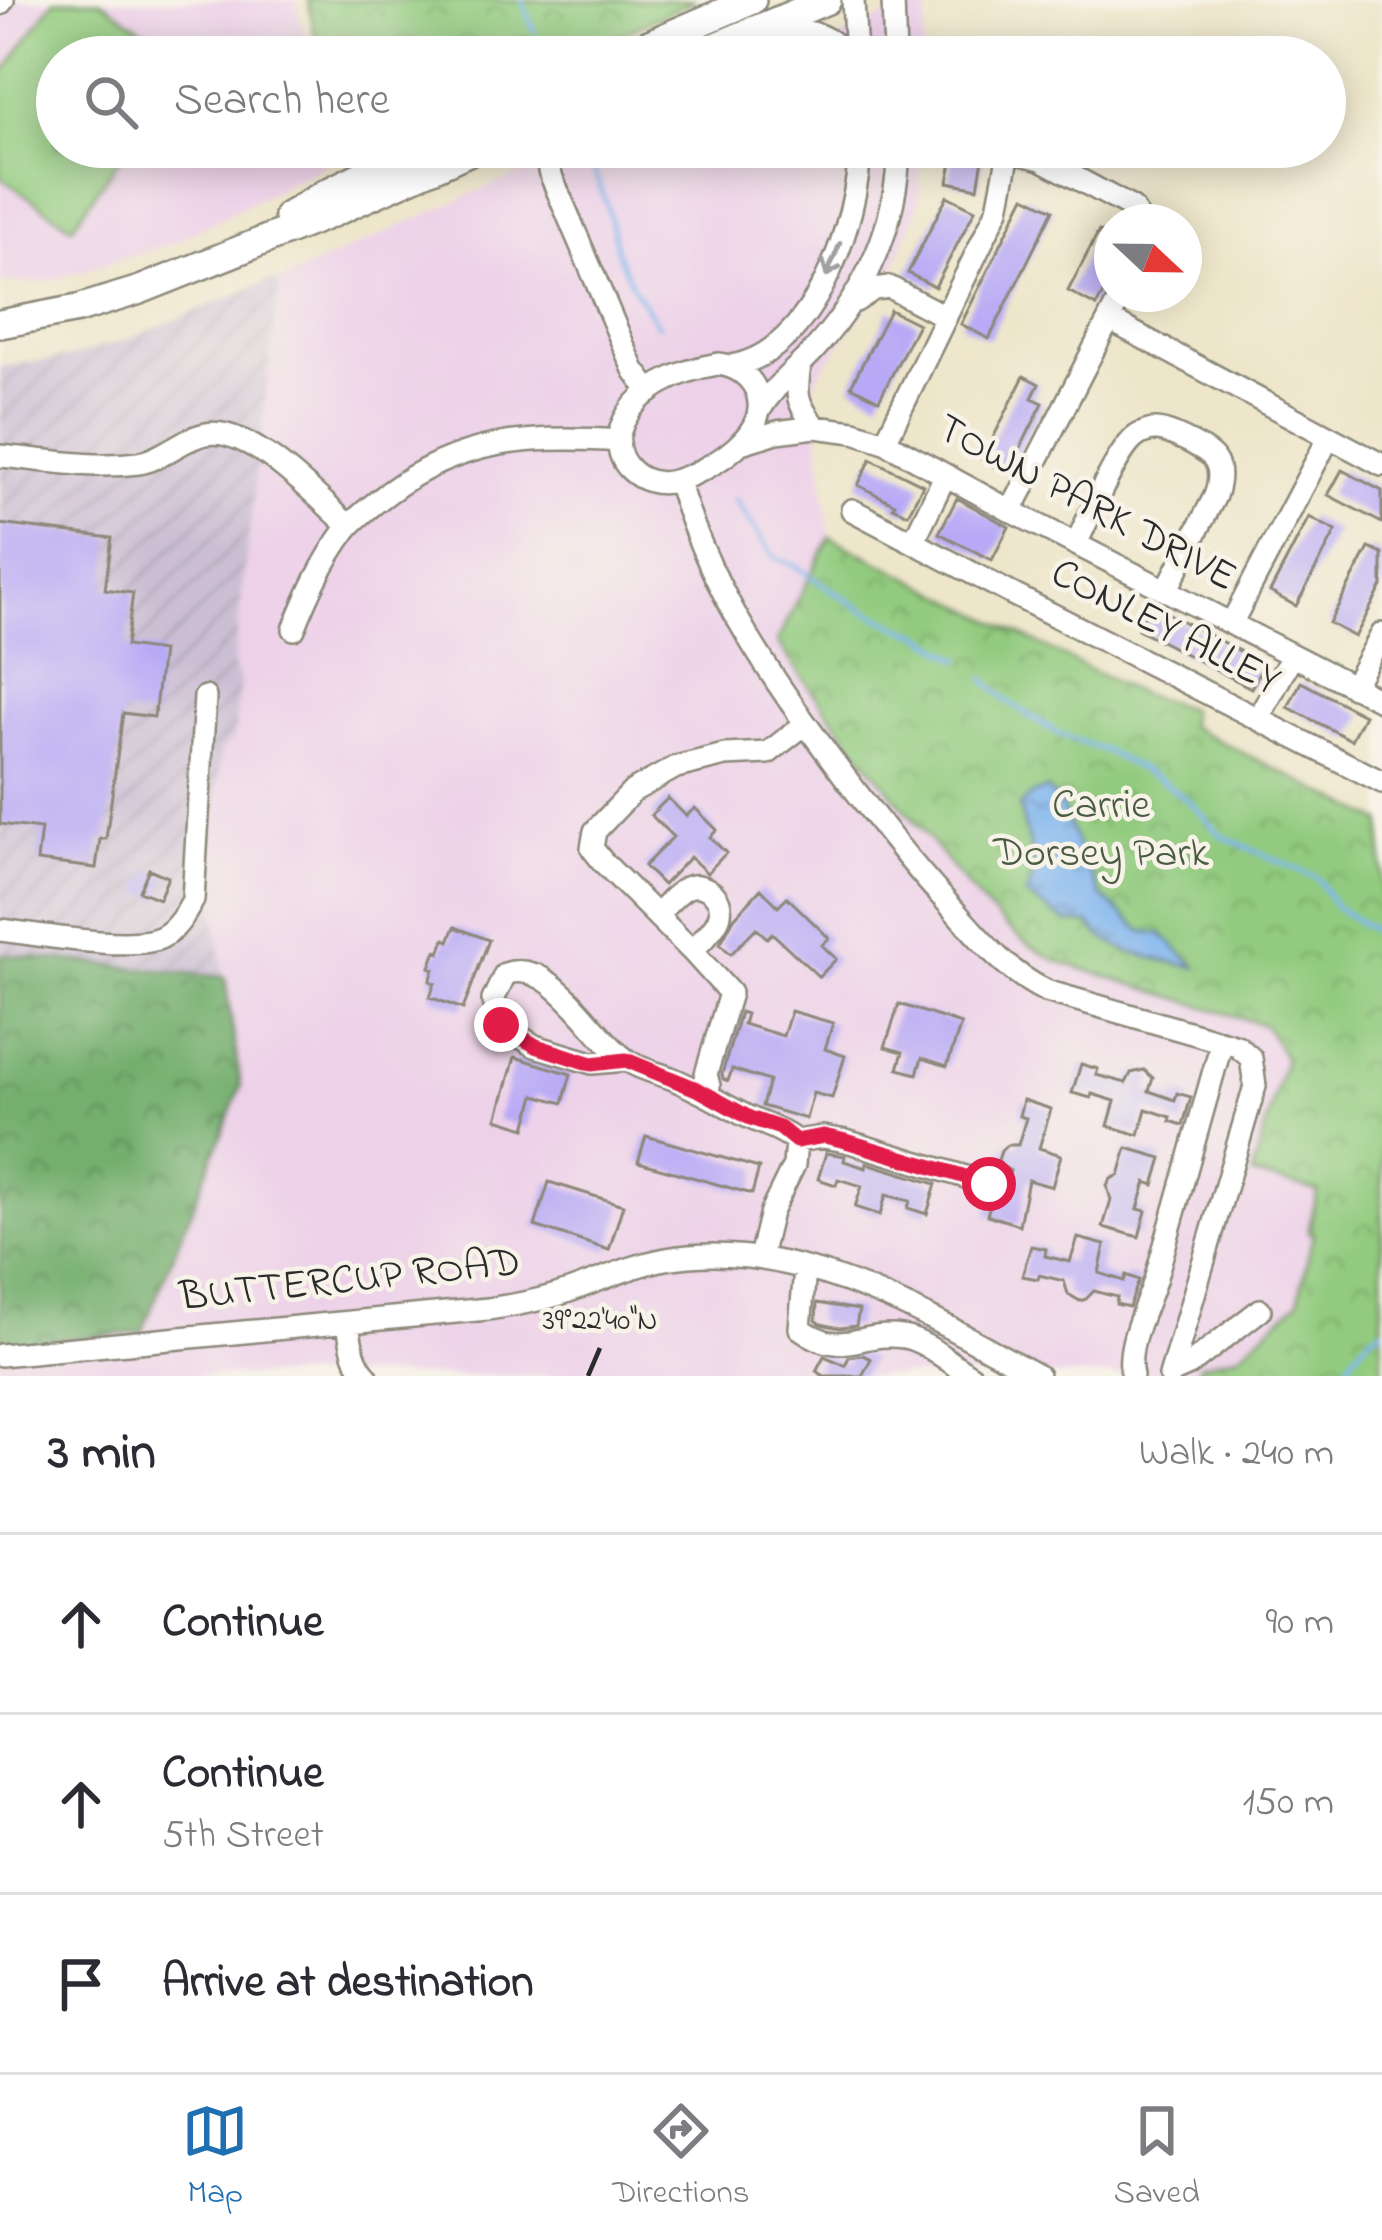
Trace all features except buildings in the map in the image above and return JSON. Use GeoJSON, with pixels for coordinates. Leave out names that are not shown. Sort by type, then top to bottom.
{"type":"FeatureCollection","features":[{"type":"Feature","properties":{"kind":"main road"},"geometry":{"type":"LineString","coordinates":[[668,36],[752,0]]}},
{"type":"Feature","properties":{"kind":"main road"},"geometry":{"type":"LineString","coordinates":[[742,36],[827,0]]}},
{"type":"Feature","properties":{"kind":"main road"},"geometry":{"type":"LineString","coordinates":[[223,255],[377,168]]}},
{"type":"Feature","properties":{"kind":"main road"},"geometry":{"type":"LineString","coordinates":[[0,324],[78,309],[140,290],[432,168]]}},
{"type":"Feature","properties":{"kind":"street"},"geometry":{"type":"LineString","coordinates":[[853,0],[855,36]]}},
{"type":"Feature","properties":{"kind":"street"},"geometry":{"type":"LineString","coordinates":[[892,0],[895,36]]}},
{"type":"Feature","properties":{"kind":"street"},"geometry":{"type":"LineString","coordinates":[[859,168],[851,214],[824,282],[803,317],[776,347],[746,364],[718,364],[671,377],[628,414],[619,441],[626,466],[638,478],[664,484],[678,481],[722,459],[741,443],[778,383],[800,365],[849,306],[880,249],[895,200],[897,168]]}},
{"type":"Feature","properties":{"kind":"street"},"geometry":{"type":"LineString","coordinates":[[885,442],[998,209],[1006,168]]}},
{"type":"Feature","properties":{"kind":"street"},"geometry":{"type":"LineString","coordinates":[[1058,168],[1125,204]]}},
{"type":"Feature","properties":{"kind":"street"},"geometry":{"type":"LineString","coordinates":[[549,171],[634,370],[650,392]]}},
{"type":"Feature","properties":{"kind":"street"},"geometry":{"type":"LineString","coordinates":[[880,249],[889,287]]}},
{"type":"Feature","properties":{"kind":"street"},"geometry":{"type":"LineString","coordinates":[[849,306],[874,289],[889,287],[946,317]]}},
{"type":"Feature","properties":{"kind":"street"},"geometry":{"type":"LineString","coordinates":[[1011,512],[1113,312]]}},
{"type":"Feature","properties":{"kind":"street"},"geometry":{"type":"LineString","coordinates":[[1109,320],[1382,465]]}},
{"type":"Feature","properties":{"kind":"street"},"geometry":{"type":"LineString","coordinates":[[800,365],[796,392],[815,427]]}},
{"type":"Feature","properties":{"kind":"street"},"geometry":{"type":"LineString","coordinates":[[730,366],[752,382],[759,411]]}},
{"type":"Feature","properties":{"kind":"street","name":"TOWN PARK DRIVE"},"geometry":{"type":"LineString","coordinates":[[741,443],[815,427],[885,442],[1011,512],[1382,701]]}},
{"type":"Feature","properties":{"kind":"street"},"geometry":{"type":"LineString","coordinates":[[1076,544],[1132,440],[1156,429],[1187,442],[1215,460],[1220,481],[1166,591]]}},
{"type":"Feature","properties":{"kind":"street"},"geometry":{"type":"LineString","coordinates":[[0,456],[101,465],[143,463],[207,433],[238,437],[288,471],[350,526]]}},
{"type":"Feature","properties":{"kind":"street"},"geometry":{"type":"LineString","coordinates":[[1231,624],[1329,437]]}},
{"type":"Feature","properties":{"kind":"street"},"geometry":{"type":"LineString","coordinates":[[294,629],[310,588],[350,526],[417,472],[492,443],[566,438],[619,441]]}},
{"type":"Feature","properties":{"kind":"street"},"geometry":{"type":"LineString","coordinates":[[913,542],[945,476]]}},
{"type":"Feature","properties":{"kind":"street"},"geometry":{"type":"LineString","coordinates":[[678,481],[693,530],[758,656],[902,851],[999,961],[1022,979],[1069,999],[1237,1046],[1251,1058],[1255,1086],[1170,1375]]}},
{"type":"Feature","properties":{"kind":"street","name":"CONLEY ALLEY"},"geometry":{"type":"LineString","coordinates":[[852,510],[1382,782]]}},
{"type":"Feature","properties":{"kind":"street"},"geometry":{"type":"LineString","coordinates":[[1354,688],[1382,634]]}},
{"type":"Feature","properties":{"kind":"street"},"geometry":{"type":"LineString","coordinates":[[1258,719],[1292,656]]}},
{"type":"Feature","properties":{"kind":"street"},"geometry":{"type":"LineString","coordinates":[[0,930],[135,944],[162,937],[181,922],[193,900],[205,697]]}},
{"type":"Feature","properties":{"kind":"street"},"geometry":{"type":"LineString","coordinates":[[706,1094],[706,1074],[730,993],[592,848],[595,831],[633,791],[676,766],[768,752],[805,724]]}},
{"type":"Feature","properties":{"kind":"street"},"geometry":{"type":"LineString","coordinates":[[657,915],[693,885],[718,897],[718,920],[692,951]]}},
{"type":"Feature","properties":{"kind":"street"},"geometry":{"type":"LineString","coordinates":[[626,1060],[592,1064],[536,1046],[501,1025],[493,1000],[505,974],[533,973],[566,998],[626,1060],[780,1128],[796,1141],[824,1136],[989,1184]]}},
{"type":"Feature","properties":{"kind":"street"},"geometry":{"type":"LineString","coordinates":[[1132,1376],[1136,1338],[1222,1042]]}},
{"type":"Feature","properties":{"kind":"street"},"geometry":{"type":"LineString","coordinates":[[760,1257],[771,1212],[794,1165],[796,1141]]}},
{"type":"Feature","properties":{"kind":"street","name":"BUTTERCUP ROAD"},"geometry":{"type":"LineString","coordinates":[[0,1355],[488,1310],[534,1302],[662,1260],[760,1257],[864,1288],[1038,1376]]}},
{"type":"Feature","properties":{"kind":"street"},"geometry":{"type":"LineString","coordinates":[[805,1269],[800,1328],[817,1341],[836,1345],[902,1337],[971,1376]]}},
{"type":"Feature","properties":{"kind":"street"},"geometry":{"type":"LineString","coordinates":[[1170,1375],[1260,1310]]}},
{"type":"Feature","properties":{"kind":"street"},"geometry":{"type":"LineString","coordinates":[[915,1341],[925,1315]]}},
{"type":"Feature","properties":{"kind":"street"},"geometry":{"type":"LineString","coordinates":[[348,1323],[352,1351],[367,1376]]}},
{"type":"Feature","properties":{"kind":"shaded area"},"geometry":{"type":"Polygon","coordinates":[[[0,0],[296,0],[305,36],[36,36],[36,168],[319,168],[173,243],[45,282],[0,283],[0,0]]]}},
{"type":"Feature","properties":{"kind":"shaded area"},"geometry":{"type":"Polygon","coordinates":[[[920,0],[928,0],[925,36],[843,36],[920,0]]]}},
{"type":"Feature","properties":{"kind":"shaded area"},"geometry":{"type":"Polygon","coordinates":[[[535,168],[920,168],[919,203],[895,268],[813,389],[830,537],[777,642],[859,752],[1013,935],[1057,961],[1264,1025],[1285,1059],[1252,1175],[1319,1191],[1298,1302],[1240,1354],[1199,1365],[1196,1376],[0,1376],[0,1345],[142,1332],[241,1087],[209,874],[221,750],[234,736],[240,681],[233,668],[279,282],[535,168]]]}},
{"type":"Feature","properties":{"kind":"shaded area"},"geometry":{"type":"Polygon","coordinates":[[[272,280],[279,282],[233,667],[240,681],[234,736],[221,750],[209,874],[241,1087],[142,1332],[0,1345],[0,367],[70,357],[129,339],[272,280]]]}},
{"type":"Feature","properties":{"kind":"green space"},"geometry":{"type":"Polygon","coordinates":[[[54,0],[100,0],[152,36],[36,36],[36,168],[113,168],[72,227],[0,177],[0,78],[54,0]]]}},
{"type":"Feature","properties":{"kind":"green space"},"geometry":{"type":"Polygon","coordinates":[[[308,0],[696,0],[617,36],[315,36],[308,0]]]}},
{"type":"Feature","properties":{"kind":"green space","name":"Carrie Dorsey Park"},"geometry":{"type":"Polygon","coordinates":[[[830,537],[1140,694],[1190,709],[1189,726],[1382,822],[1382,1376],[1196,1376],[1199,1365],[1240,1354],[1298,1302],[1318,1191],[1252,1175],[1285,1058],[1264,1025],[1057,961],[1014,934],[978,899],[777,642],[830,537]]]}},
{"type":"Feature","properties":{"kind":"green space"},"geometry":{"type":"Polygon","coordinates":[[[0,954],[225,977],[241,1087],[142,1332],[0,1345],[0,954]]]}},
{"type":"Feature","properties":{"kind":"water"},"geometry":{"type":"Polygon","coordinates":[[[1047,789],[1062,806],[1101,896],[1142,931],[1162,934],[1196,967],[1122,948],[1090,924],[1067,922],[1026,896],[1036,869],[1019,806],[1047,789]]]}},
{"type":"Feature","properties":{"kind":"waterway"},"geometry":{"type":"LineString","coordinates":[[522,0],[534,31]]}},
{"type":"Feature","properties":{"kind":"waterway"},"geometry":{"type":"LineString","coordinates":[[593,168],[618,255],[658,325]]}},
{"type":"Feature","properties":{"kind":"waterway"},"geometry":{"type":"LineString","coordinates":[[734,499],[774,557],[961,660]]}},
{"type":"Feature","properties":{"kind":"waterway"},"geometry":{"type":"LineString","coordinates":[[984,679],[1008,702],[1059,734],[1160,780],[1189,801],[1222,836],[1317,878],[1335,907],[1382,936]]}},
{"type":"Feature","properties":{"kind":"waterway"},"geometry":{"type":"LineString","coordinates":[[1338,1376],[1369,1337],[1382,1329]]}},
{"type":"Feature","properties":{"kind":"route"},"geometry":{"type":"LineString","coordinates":[[501,1025],[536,1046],[592,1064],[626,1060],[780,1128],[796,1141],[824,1136],[989,1184]]}}]}
